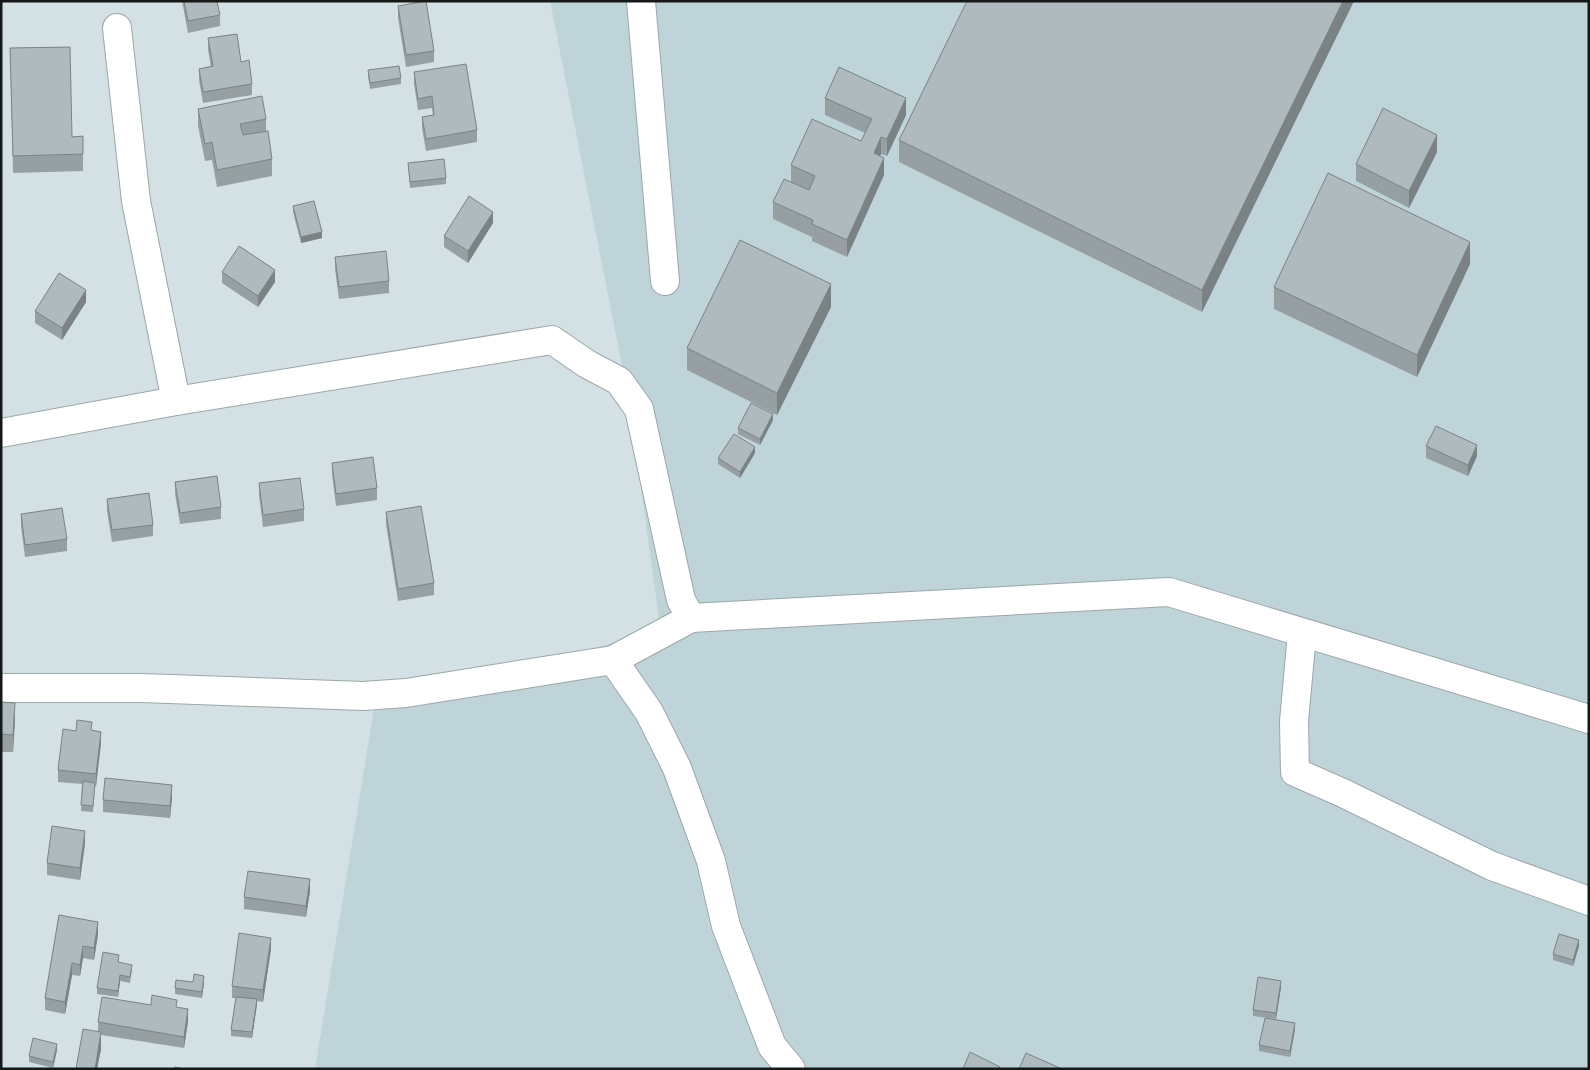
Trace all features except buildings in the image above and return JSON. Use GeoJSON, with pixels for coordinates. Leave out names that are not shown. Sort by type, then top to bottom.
{"type":"FeatureCollection","features":[{"type":"Feature","properties":{"kind":"street"},"geometry":{"type":"LineString","coordinates":[[641,1],[665,281]]}},
{"type":"Feature","properties":{"kind":"street"},"geometry":{"type":"LineString","coordinates":[[117,28],[136,200],[176,401]]}},
{"type":"Feature","properties":{"kind":"street"},"geometry":{"type":"LineString","coordinates":[[1,434],[176,401],[552,340],[587,364],[619,381],[639,409],[681,600],[691,618]]}},
{"type":"Feature","properties":{"kind":"street"},"geometry":{"type":"LineString","coordinates":[[1,688],[142,688],[363,696],[406,693],[613,660],[691,618],[1169,592],[1302,634],[1394,659],[1589,720]]}},
{"type":"Feature","properties":{"kind":"street"},"geometry":{"type":"LineString","coordinates":[[1302,634],[1294,721],[1295,772],[1343,793],[1492,866],[1589,901]]}},
{"type":"Feature","properties":{"kind":"street"},"geometry":{"type":"LineString","coordinates":[[613,660],[649,712],[677,768],[711,861],[726,926],[772,1046],[790,1069]]}},
{"type":"Feature","properties":{"kind":"shaded area"},"geometry":{"type":"Polygon","coordinates":[[[550,1],[1589,1],[1589,1069],[315,1069],[378,684],[527,671],[660,627],[630,406],[550,1]]]}}]}
